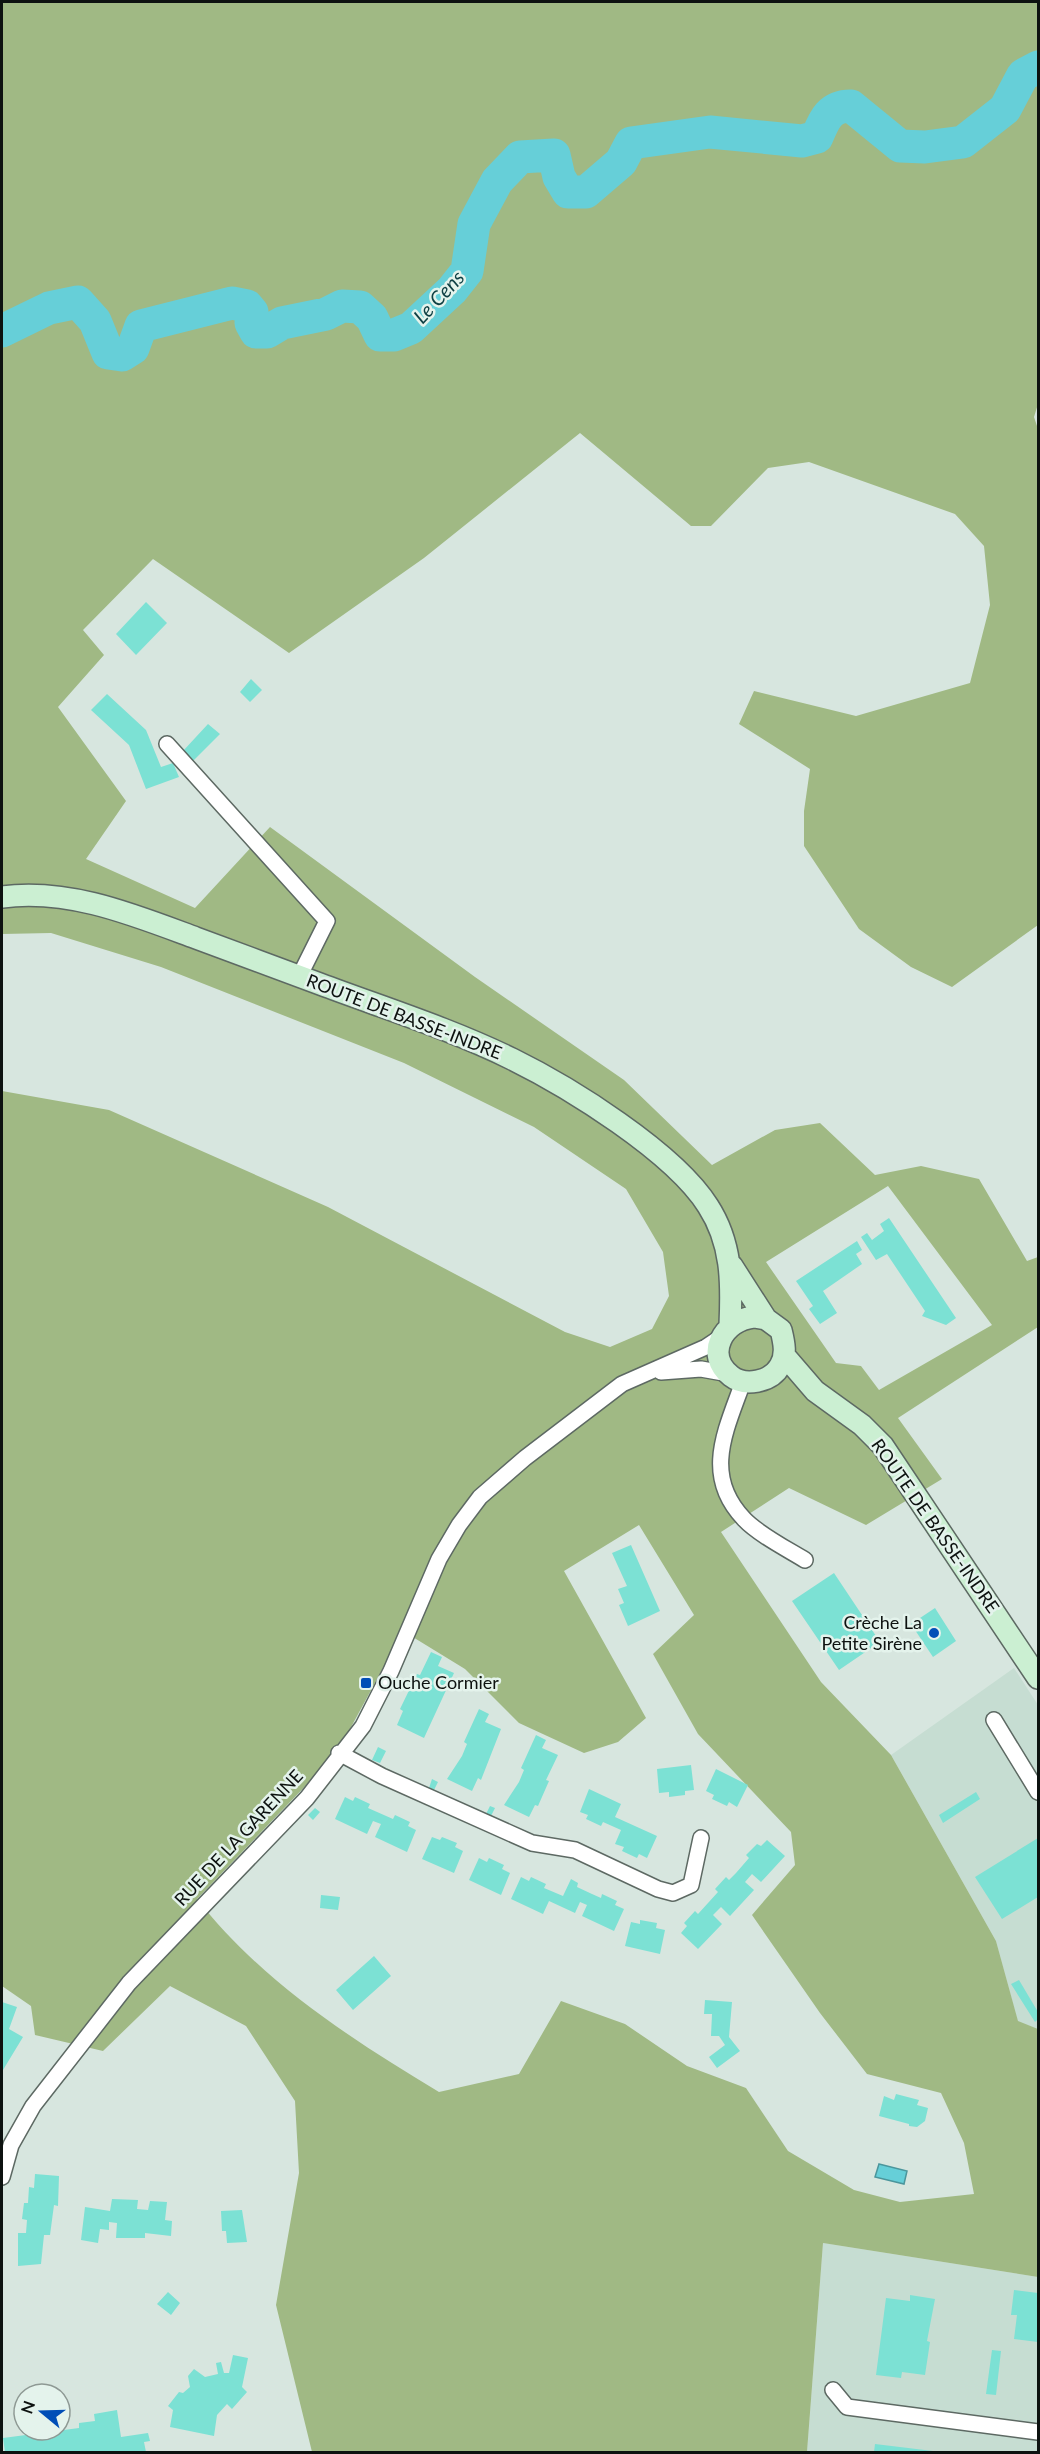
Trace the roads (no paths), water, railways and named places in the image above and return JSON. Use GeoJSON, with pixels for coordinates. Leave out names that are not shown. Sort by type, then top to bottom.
{"type":"FeatureCollection","features":[{"type":"Feature","properties":{"kind":"main road","name":"ROUTE DE BASSE-INDRE"},"geometry":{"type":"LineString","coordinates":[[2,897],[47,895],[124,912],[501,1054],[567,1089],[641,1140],[678,1172],[708,1205],[725,1241],[730,1263],[725,1331]]}},
{"type":"Feature","properties":{"kind":"main road","name":"ROUTE DE BASSE-INDRE"},"geometry":{"type":"LineString","coordinates":[[730,1263],[766,1319]]}},
{"type":"Feature","properties":{"kind":"main road"},"geometry":{"type":"LineString","coordinates":[[742,1318],[766,1319],[781,1330],[784,1355],[780,1367],[745,1378],[720,1356],[725,1331],[742,1318]]}},
{"type":"Feature","properties":{"kind":"main road","name":"ROUTE DE BASSE-INDRE"},"geometry":{"type":"LineString","coordinates":[[784,1355],[815,1391],[862,1425],[883,1446],[1038,1678]]}},
{"type":"Feature","properties":{"kind":"main road","name":"ROUTE DE BASSE-INDRE"},"geometry":{"type":"LineString","coordinates":[[745,1378],[815,1391]]}},
{"type":"Feature","properties":{"kind":"street"},"geometry":{"type":"LineString","coordinates":[[168,744],[327,921],[299,976]]}},
{"type":"Feature","properties":{"kind":"street","name":"RUE DE LA GARENNE"},"geometry":{"type":"LineString","coordinates":[[2,2177],[11,2145],[33,2106],[129,1983],[307,1798],[339,1753],[363,1726],[391,1671],[439,1559],[459,1525],[480,1497],[525,1458],[622,1384],[706,1347],[725,1331]]}},
{"type":"Feature","properties":{"kind":"street","name":"RUE DE LA GARENNE"},"geometry":{"type":"LineString","coordinates":[[646,1374],[701,1369],[745,1378]]}},
{"type":"Feature","properties":{"kind":"street"},"geometry":{"type":"LineString","coordinates":[[745,1378],[721,1448],[719,1467],[724,1487],[744,1520],[805,1560]]}},
{"type":"Feature","properties":{"kind":"street"},"geometry":{"type":"LineString","coordinates":[[994,1720],[1038,1792]]}},
{"type":"Feature","properties":{"kind":"street"},"geometry":{"type":"LineString","coordinates":[[339,1753],[382,1776],[532,1843],[575,1850],[658,1889],[673,1893],[691,1885],[701,1838]]}},
{"type":"Feature","properties":{"kind":"street"},"geometry":{"type":"LineString","coordinates":[[833,2390],[847,2407],[1038,2432]]}},
{"type":"Feature","properties":{"kind":"water"},"geometry":{"type":"Polygon","coordinates":[[[879,2164],[907,2171],[904,2184],[875,2177],[879,2164]]]}},
{"type":"Feature","properties":{"kind":"waterway","name":"Le Cens"},"geometry":{"type":"LineString","coordinates":[[2,331],[49,308],[78,302],[95,321],[108,353],[122,355],[133,348],[141,326],[232,303],[247,306],[252,312],[251,323],[256,332],[267,332],[282,323],[326,314],[342,306],[360,307],[372,318],[380,335],[394,335],[411,328],[452,290],[467,271],[474,224],[497,181],[520,157],[554,155],[559,177],[568,192],[586,192],[621,162],[631,143],[710,132],[802,141],[817,137],[832,111],[851,106],[900,146],[925,147],[963,142],[1005,109],[1023,75],[1038,67]]}},
{"type":"Feature","properties":{"kind":"place","name":"Crèche La Petite Sirène"},"geometry":{"type":"Point","coordinates":[934,1633]}},
{"type":"Feature","properties":{"kind":"place","name":"Ouche Cormier"},"geometry":{"type":"Point","coordinates":[366,1683]}}]}
